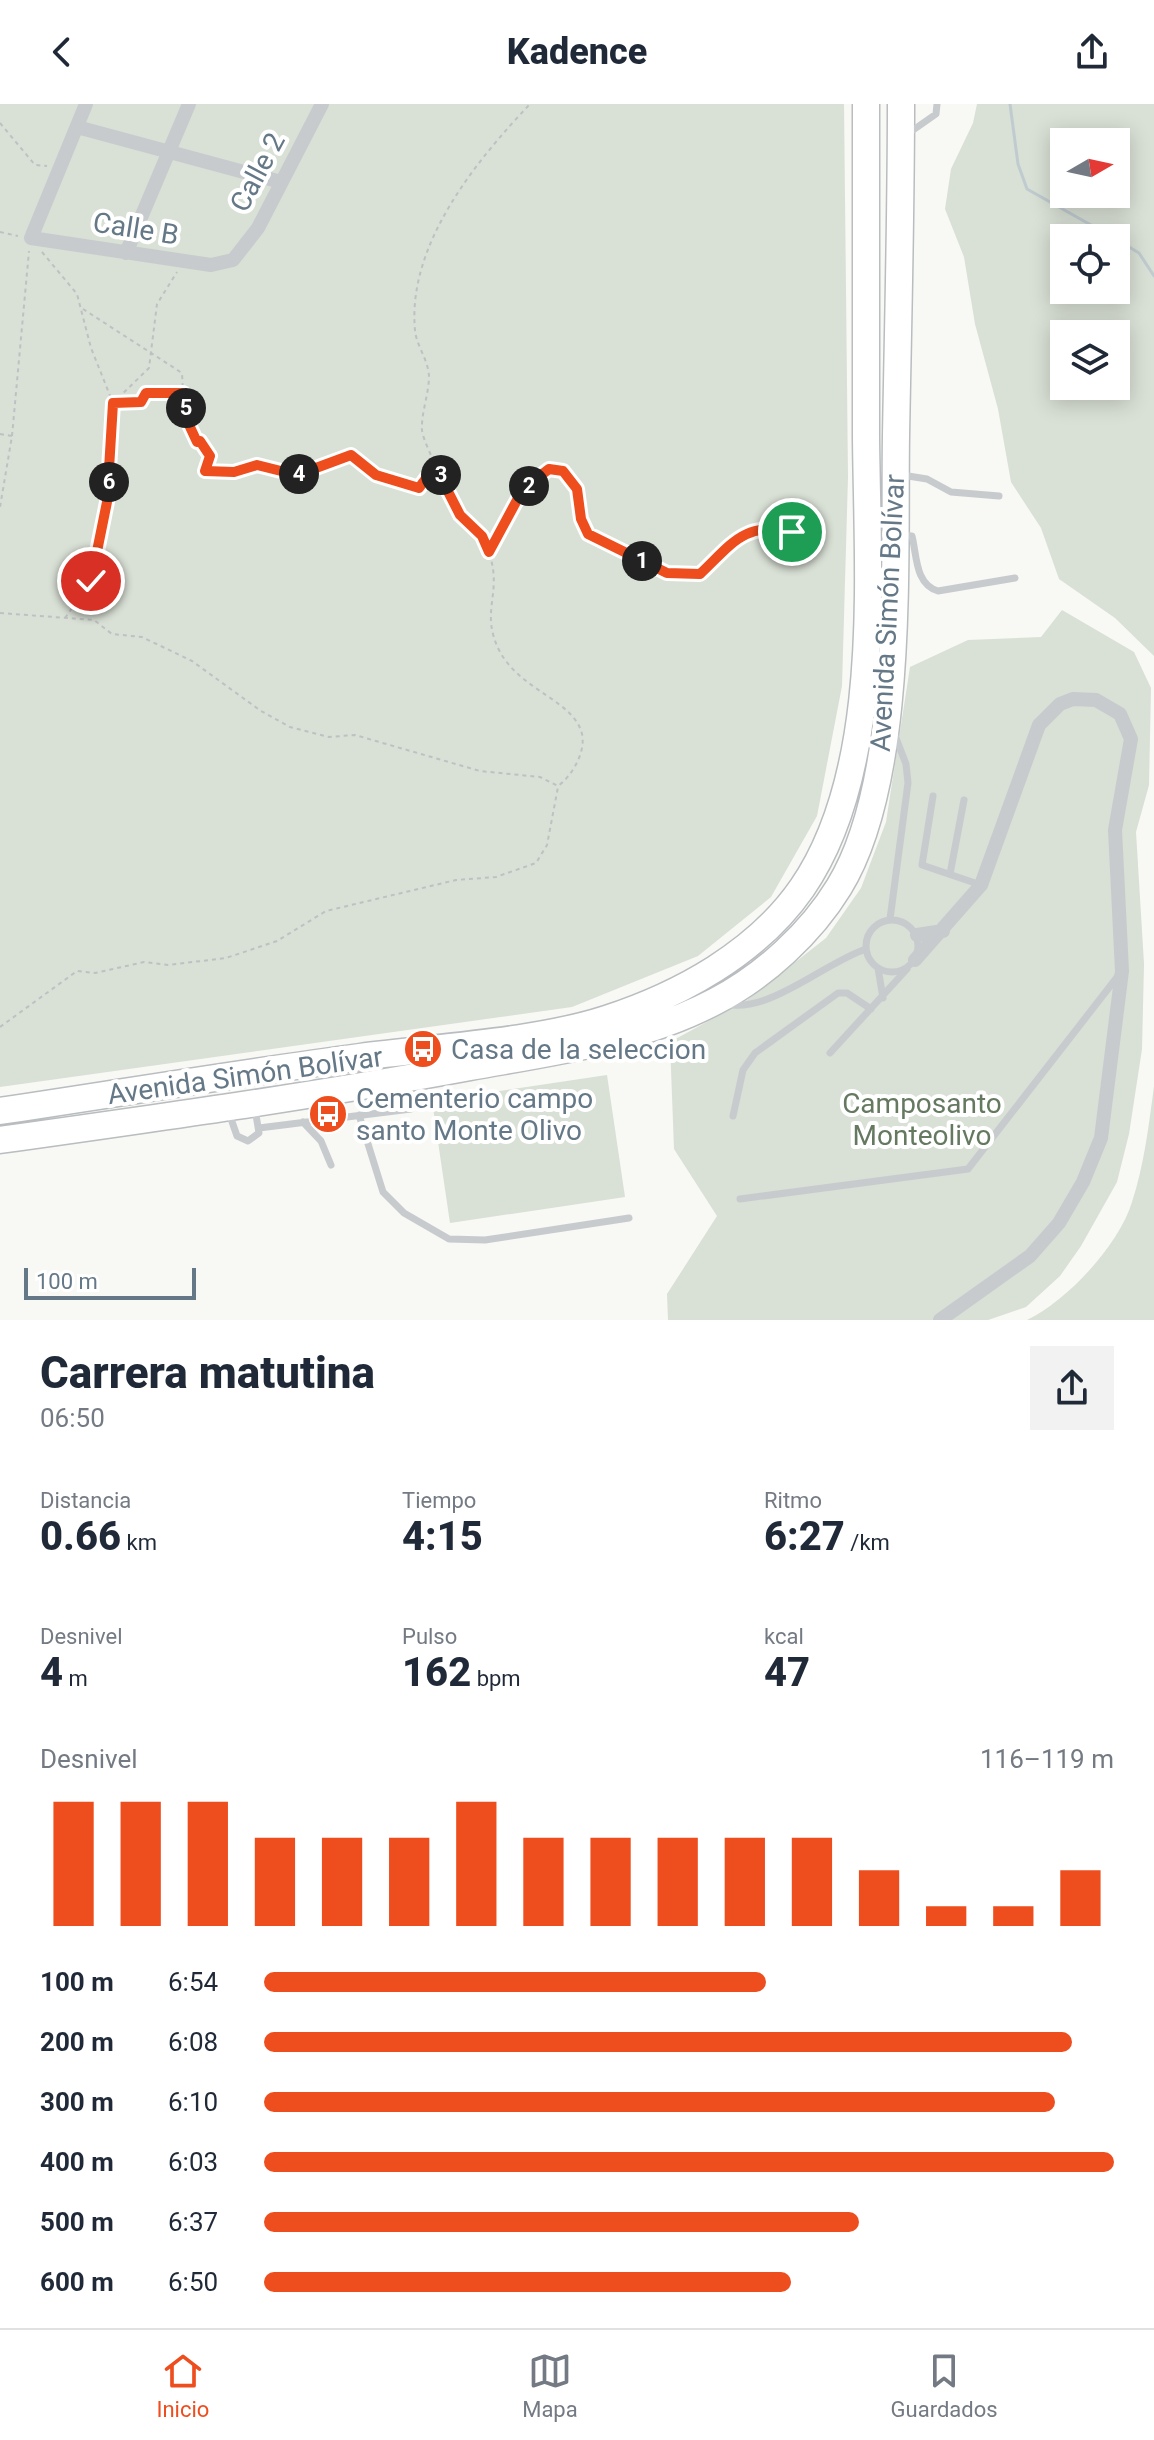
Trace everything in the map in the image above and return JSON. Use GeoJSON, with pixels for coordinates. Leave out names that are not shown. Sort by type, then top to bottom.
{"type":"FeatureCollection","features":[{"type":"Feature","properties":{"kind":"highway","name":"Avenida Simón Bolívar"},"geometry":{"type":"LineString","coordinates":[[0,1111],[511,1037],[601,1021],[692,982],[775,921],[803,886],[822,849],[848,779],[863,703],[870,564],[866,104]]}},
{"type":"Feature","properties":{"kind":"highway","name":"Avenida Simón Bolívar"},"geometry":{"type":"LineString","coordinates":[[0,1140],[227,1108],[256,1116],[351,1089],[622,1037],[717,1001],[787,949],[819,917],[841,884],[861,843],[887,717],[895,536],[901,104]]}},
{"type":"Feature","properties":{"kind":"highway"},"geometry":{"type":"LineString","coordinates":[[188,1083],[193,1113]]}},
{"type":"Feature","properties":{"kind":"street"},"geometry":{"type":"LineString","coordinates":[[31,238],[86,104]]}},
{"type":"Feature","properties":{"kind":"street"},"geometry":{"type":"LineString","coordinates":[[126,253],[189,104]]}},
{"type":"Feature","properties":{"kind":"street","name":"Calle 2"},"geometry":{"type":"LineString","coordinates":[[233,260],[258,228],[322,104]]}},
{"type":"Feature","properties":{"kind":"street"},"geometry":{"type":"LineString","coordinates":[[77,127],[281,182]]}},
{"type":"Feature","properties":{"kind":"street","name":"Calle B"},"geometry":{"type":"LineString","coordinates":[[31,238],[211,265],[233,260]]}},
{"type":"Feature","properties":{"kind":"street"},"geometry":{"type":"LineString","coordinates":[[912,963],[981,885],[1039,725],[1060,704],[1073,699],[1096,700],[1120,714],[1131,739],[1115,830],[1122,971],[1101,1138],[1083,1182],[1059,1223],[1030,1256],[940,1320]]}},
{"type":"Feature","properties":{"kind":"street"},"geometry":{"type":"LineString","coordinates":[[917,935],[943,931]]}},
{"type":"Feature","properties":{"kind":"lane"},"geometry":{"type":"LineString","coordinates":[[901,138],[936,114],[937,104]]}},
{"type":"Feature","properties":{"kind":"lane"},"geometry":{"type":"LineString","coordinates":[[896,475],[927,479],[951,492],[999,496]]}},
{"type":"Feature","properties":{"kind":"lane"},"geometry":{"type":"LineString","coordinates":[[895,536],[912,536],[921,580],[929,588],[938,591],[1015,578]]}},
{"type":"Feature","properties":{"kind":"lane"},"geometry":{"type":"LineString","coordinates":[[887,717],[902,751],[908,783],[890,919]]}},
{"type":"Feature","properties":{"kind":"lane"},"geometry":{"type":"LineString","coordinates":[[933,796],[922,865],[981,885]]}},
{"type":"Feature","properties":{"kind":"lane"},"geometry":{"type":"LineString","coordinates":[[950,874],[964,800]]}},
{"type":"Feature","properties":{"kind":"lane"},"geometry":{"type":"LineString","coordinates":[[830,1053],[883,998],[912,963],[917,935],[906,923],[890,919],[869,933],[866,949],[878,968],[883,998]]}},
{"type":"Feature","properties":{"kind":"lane"},"geometry":{"type":"LineString","coordinates":[[717,1001],[741,1006],[766,1001],[841,958],[866,949]]}},
{"type":"Feature","properties":{"kind":"lane"},"geometry":{"type":"LineString","coordinates":[[878,968],[893,972],[912,963]]}},
{"type":"Feature","properties":{"kind":"lane"},"geometry":{"type":"LineString","coordinates":[[740,1199],[968,1169],[1122,971]]}},
{"type":"Feature","properties":{"kind":"lane"},"geometry":{"type":"LineString","coordinates":[[733,1116],[743,1070],[755,1053],[838,993],[847,993],[871,1009]]}},
{"type":"Feature","properties":{"kind":"lane"},"geometry":{"type":"LineString","coordinates":[[227,1108],[237,1136],[242,1140],[257,1136],[256,1116],[303,1122],[411,1109]]}},
{"type":"Feature","properties":{"kind":"lane"},"geometry":{"type":"LineString","coordinates":[[359,1115],[383,1192],[404,1213],[449,1239],[485,1240],[629,1218]]}},
{"type":"Feature","properties":{"kind":"lane"},"geometry":{"type":"LineString","coordinates":[[303,1122],[321,1141],[331,1165]]}},
{"type":"Feature","properties":{"kind":"path"},"geometry":{"type":"LineString","coordinates":[[0,1027],[77,971],[95,973],[144,962],[168,965],[238,955],[277,941],[326,911],[456,880],[496,877],[536,863],[547,845],[558,786],[569,778],[578,761],[583,735],[572,713],[518,678],[501,653],[488,625],[495,583],[489,552],[482,536],[460,515],[435,466],[422,431],[429,373],[415,332],[418,277],[457,195],[513,119],[530,104]]}},
{"type":"Feature","properties":{"kind":"path"},"geometry":{"type":"LineString","coordinates":[[1,125],[35,165],[47,166],[55,181]]}},
{"type":"Feature","properties":{"kind":"path"},"geometry":{"type":"LineString","coordinates":[[0,232],[31,238],[70,283],[113,403],[107,502],[91,581],[64,619]]}},
{"type":"Feature","properties":{"kind":"path"},"geometry":{"type":"LineString","coordinates":[[0,507],[12,436],[31,238]]}},
{"type":"Feature","properties":{"kind":"path"},"geometry":{"type":"LineString","coordinates":[[113,403],[149,368],[157,304],[177,272],[190,262]]}},
{"type":"Feature","properties":{"kind":"path"},"geometry":{"type":"LineString","coordinates":[[81,308],[102,319],[151,356],[182,373],[183,393],[188,401],[184,414],[197,442],[200,441],[210,456],[205,471],[234,472],[257,465],[297,475],[351,455],[376,475],[419,488],[435,466]]}},
{"type":"Feature","properties":{"kind":"path"},"geometry":{"type":"LineString","coordinates":[[113,403],[141,402],[146,393],[183,393]]}},
{"type":"Feature","properties":{"kind":"path"},"geometry":{"type":"LineString","coordinates":[[0,434],[12,436]]}},
{"type":"Feature","properties":{"kind":"path"},"geometry":{"type":"LineString","coordinates":[[489,552],[523,489],[549,469],[563,471],[577,489],[581,519],[588,534],[667,573],[700,574],[730,543],[768,526],[792,532],[816,554]]}},
{"type":"Feature","properties":{"kind":"path"},"geometry":{"type":"LineString","coordinates":[[0,613],[94,620],[112,634],[142,637],[192,661],[261,711],[290,727],[329,737],[355,735],[480,771],[540,777],[558,786]]}},
{"type":"Feature","properties":{"kind":"green space"},"geometry":{"type":"Polygon","coordinates":[[[0,104],[844,104],[848,477],[842,686],[817,816],[771,897],[698,956],[572,1007],[0,1087],[0,104]]]}},
{"type":"Feature","properties":{"kind":"green space"},"geometry":{"type":"Polygon","coordinates":[[[977,104],[1154,104],[1154,656],[1115,618],[1059,579],[1041,528],[1011,482],[998,409],[975,324],[964,257],[945,209],[951,169],[973,123],[977,104]]]}},
{"type":"Feature","properties":{"kind":"green space","name":"Camposanto Monteolivo"},"geometry":{"type":"Polygon","coordinates":[[[1062,610],[1134,652],[1151,688],[1149,785],[1136,832],[1144,964],[1142,1049],[1129,1134],[1117,1182],[1081,1246],[1060,1276],[1026,1307],[988,1320],[668,1320],[667,1294],[717,1216],[674,1149],[670,1042],[747,1000],[826,938],[861,888],[886,822],[910,667],[968,640],[1041,637],[1062,610]]]}},
{"type":"Feature","properties":{"kind":"green space"},"geometry":{"type":"Polygon","coordinates":[[[607,1075],[625,1197],[450,1223],[432,1101],[607,1075]]]}},
{"type":"Feature","properties":{"kind":"green space"},"geometry":{"type":"Polygon","coordinates":[[[1154,1086],[1154,1320],[1027,1320],[1074,1286],[1116,1236],[1132,1202],[1140,1174],[1154,1086]]]}},
{"type":"Feature","properties":{"kind":"waterway"},"geometry":{"type":"LineString","coordinates":[[1010,104],[1018,164],[1027,189],[1089,224]]}},
{"type":"Feature","properties":{"kind":"waterway"},"geometry":{"type":"LineString","coordinates":[[1130,248],[1139,253],[1154,276]]}},
{"type":"Feature","properties":{"kind":"place","name":"Casa de la seleccion"},"geometry":{"type":"Point","coordinates":[423,1049]}},
{"type":"Feature","properties":{"kind":"place","name":"Cementerio campo santo Monte Olivo"},"geometry":{"type":"Point","coordinates":[328,1114]}},
{"type":"Feature","properties":{"kind":"route"},"geometry":{"type":"LineString","coordinates":[[91,581],[107,502],[113,403],[141,402],[146,393],[165,391],[183,393],[188,401],[184,414],[197,442],[200,441],[210,456],[204,466],[205,471],[234,472],[257,465],[297,475],[351,455],[376,475],[419,488],[435,466],[460,515],[482,536],[489,552],[501,535],[523,489],[549,469],[563,471],[577,489],[581,519],[588,534],[667,573],[700,574],[730,543],[768,526],[792,532]]}}]}
